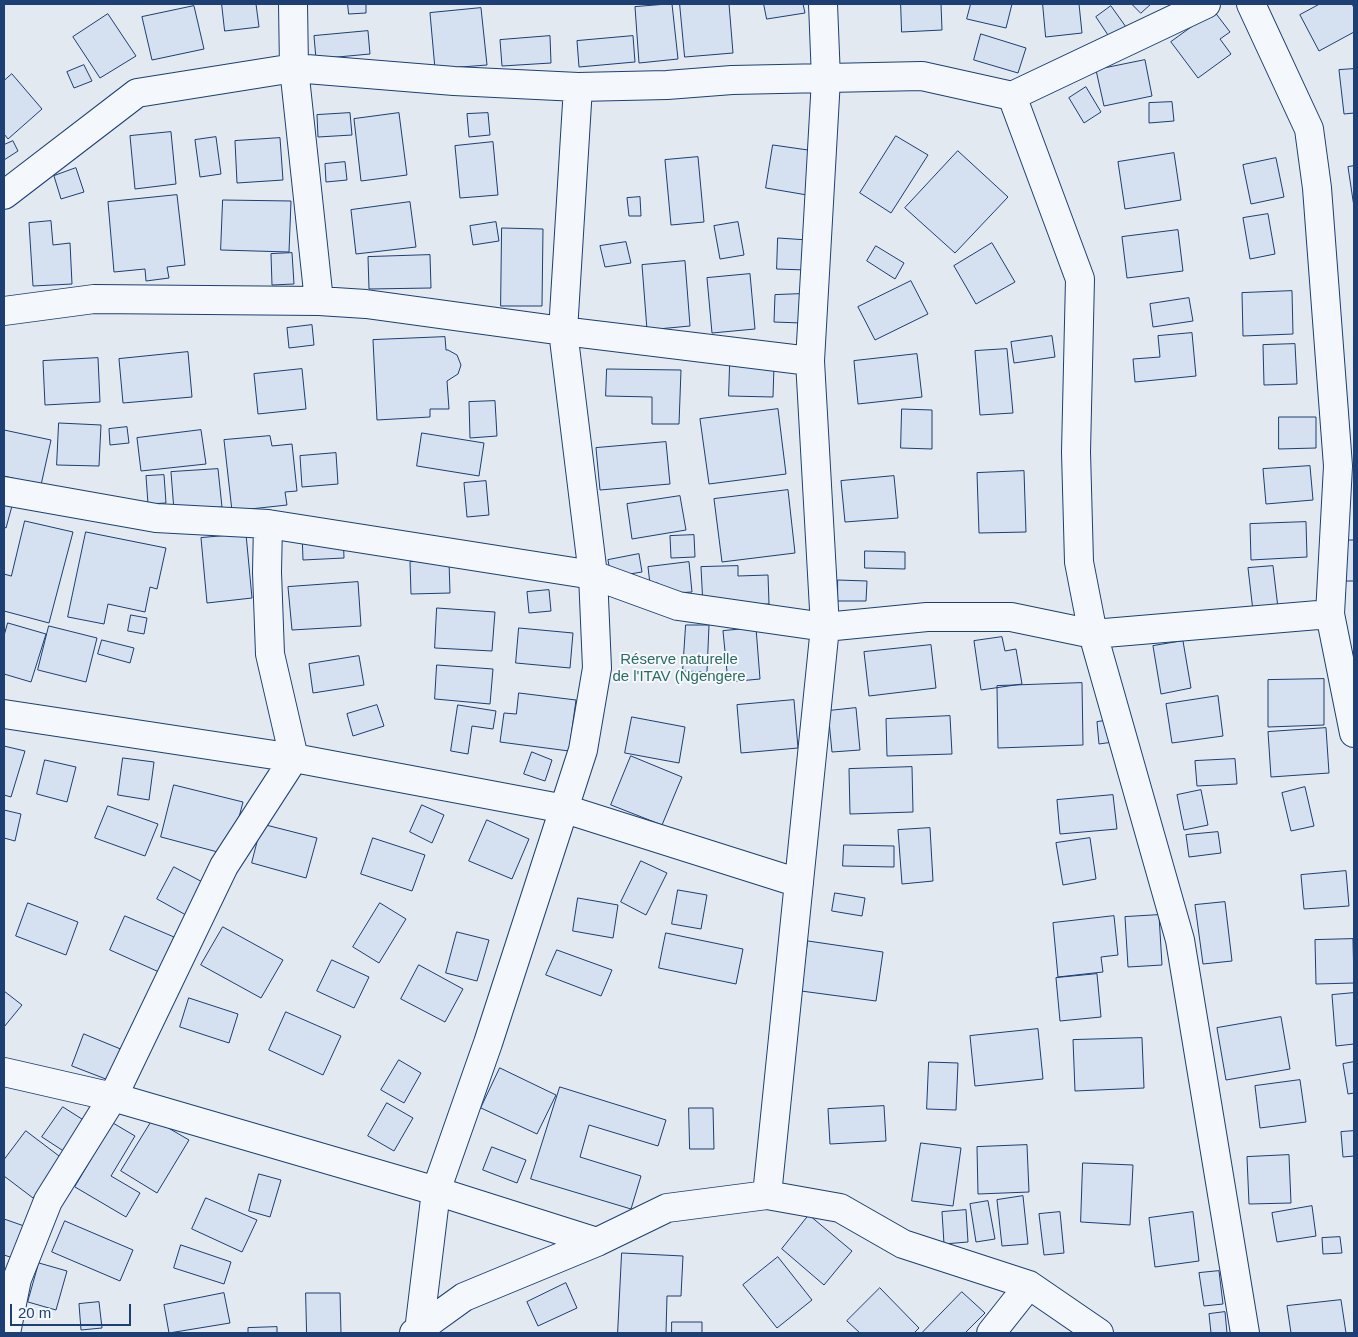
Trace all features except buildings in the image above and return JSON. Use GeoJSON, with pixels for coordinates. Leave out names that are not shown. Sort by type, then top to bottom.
{"type":"FeatureCollection","features":[{"type":"Feature","properties":{"kind":"street"},"geometry":{"type":"LineString","coordinates":[[293,4],[294,68],[319,301]]}},
{"type":"Feature","properties":{"kind":"street"},"geometry":{"type":"LineString","coordinates":[[767,1195],[825,627],[810,362],[826,79],[823,4]]}},
{"type":"Feature","properties":{"kind":"street"},"geometry":{"type":"LineString","coordinates":[[4,194],[137,93],[294,68],[454,81],[578,87],[732,80],[922,76],[1012,96],[1206,4]]}},
{"type":"Feature","properties":{"kind":"street"},"geometry":{"type":"LineString","coordinates":[[1251,4],[1309,129],[1317,188],[1338,466],[1330,614],[1354,733]]}},
{"type":"Feature","properties":{"kind":"street"},"geometry":{"type":"LineString","coordinates":[[416,1332],[436,1191],[488,1044],[565,810],[583,750],[597,668],[593,575],[563,331],[578,87]]}},
{"type":"Feature","properties":{"kind":"street"},"geometry":{"type":"LineString","coordinates":[[1012,96],[1080,279],[1076,452],[1079,562],[1094,634],[1180,940],[1245,1333]]}},
{"type":"Feature","properties":{"kind":"street"},"geometry":{"type":"LineString","coordinates":[[4,311],[94,299],[319,301],[366,304],[810,362]]}},
{"type":"Feature","properties":{"kind":"street"},"geometry":{"type":"LineString","coordinates":[[4,491],[156,518],[268,524],[593,575],[678,606],[825,627],[926,618],[1011,617],[1094,634],[1330,614]]}},
{"type":"Feature","properties":{"kind":"street"},"geometry":{"type":"LineString","coordinates":[[6,1333],[16,1279],[48,1201],[113,1097],[224,866],[294,758],[270,654],[267,572],[268,524]]}},
{"type":"Feature","properties":{"kind":"street"},"geometry":{"type":"LineString","coordinates":[[4,714],[294,758],[565,810],[799,883]]}},
{"type":"Feature","properties":{"kind":"street"},"geometry":{"type":"LineString","coordinates":[[4,1072],[113,1097],[436,1191],[598,1242]]}},
{"type":"Feature","properties":{"kind":"street"},"geometry":{"type":"LineString","coordinates":[[416,1332],[464,1297],[598,1242],[667,1208],[767,1195],[840,1208],[903,1244],[1029,1285],[1099,1333]]}},
{"type":"Feature","properties":{"kind":"street"},"geometry":{"type":"LineString","coordinates":[[991,1333],[1029,1285]]}},
{"type":"Feature","properties":{"kind":"green space","name":"Réserve naturelle de l'ITAV (Ngengere"},"geometry":{"type":"Polygon","coordinates":[[[4,4],[1354,4],[1354,1333],[4,1333],[4,4]]]}}]}
